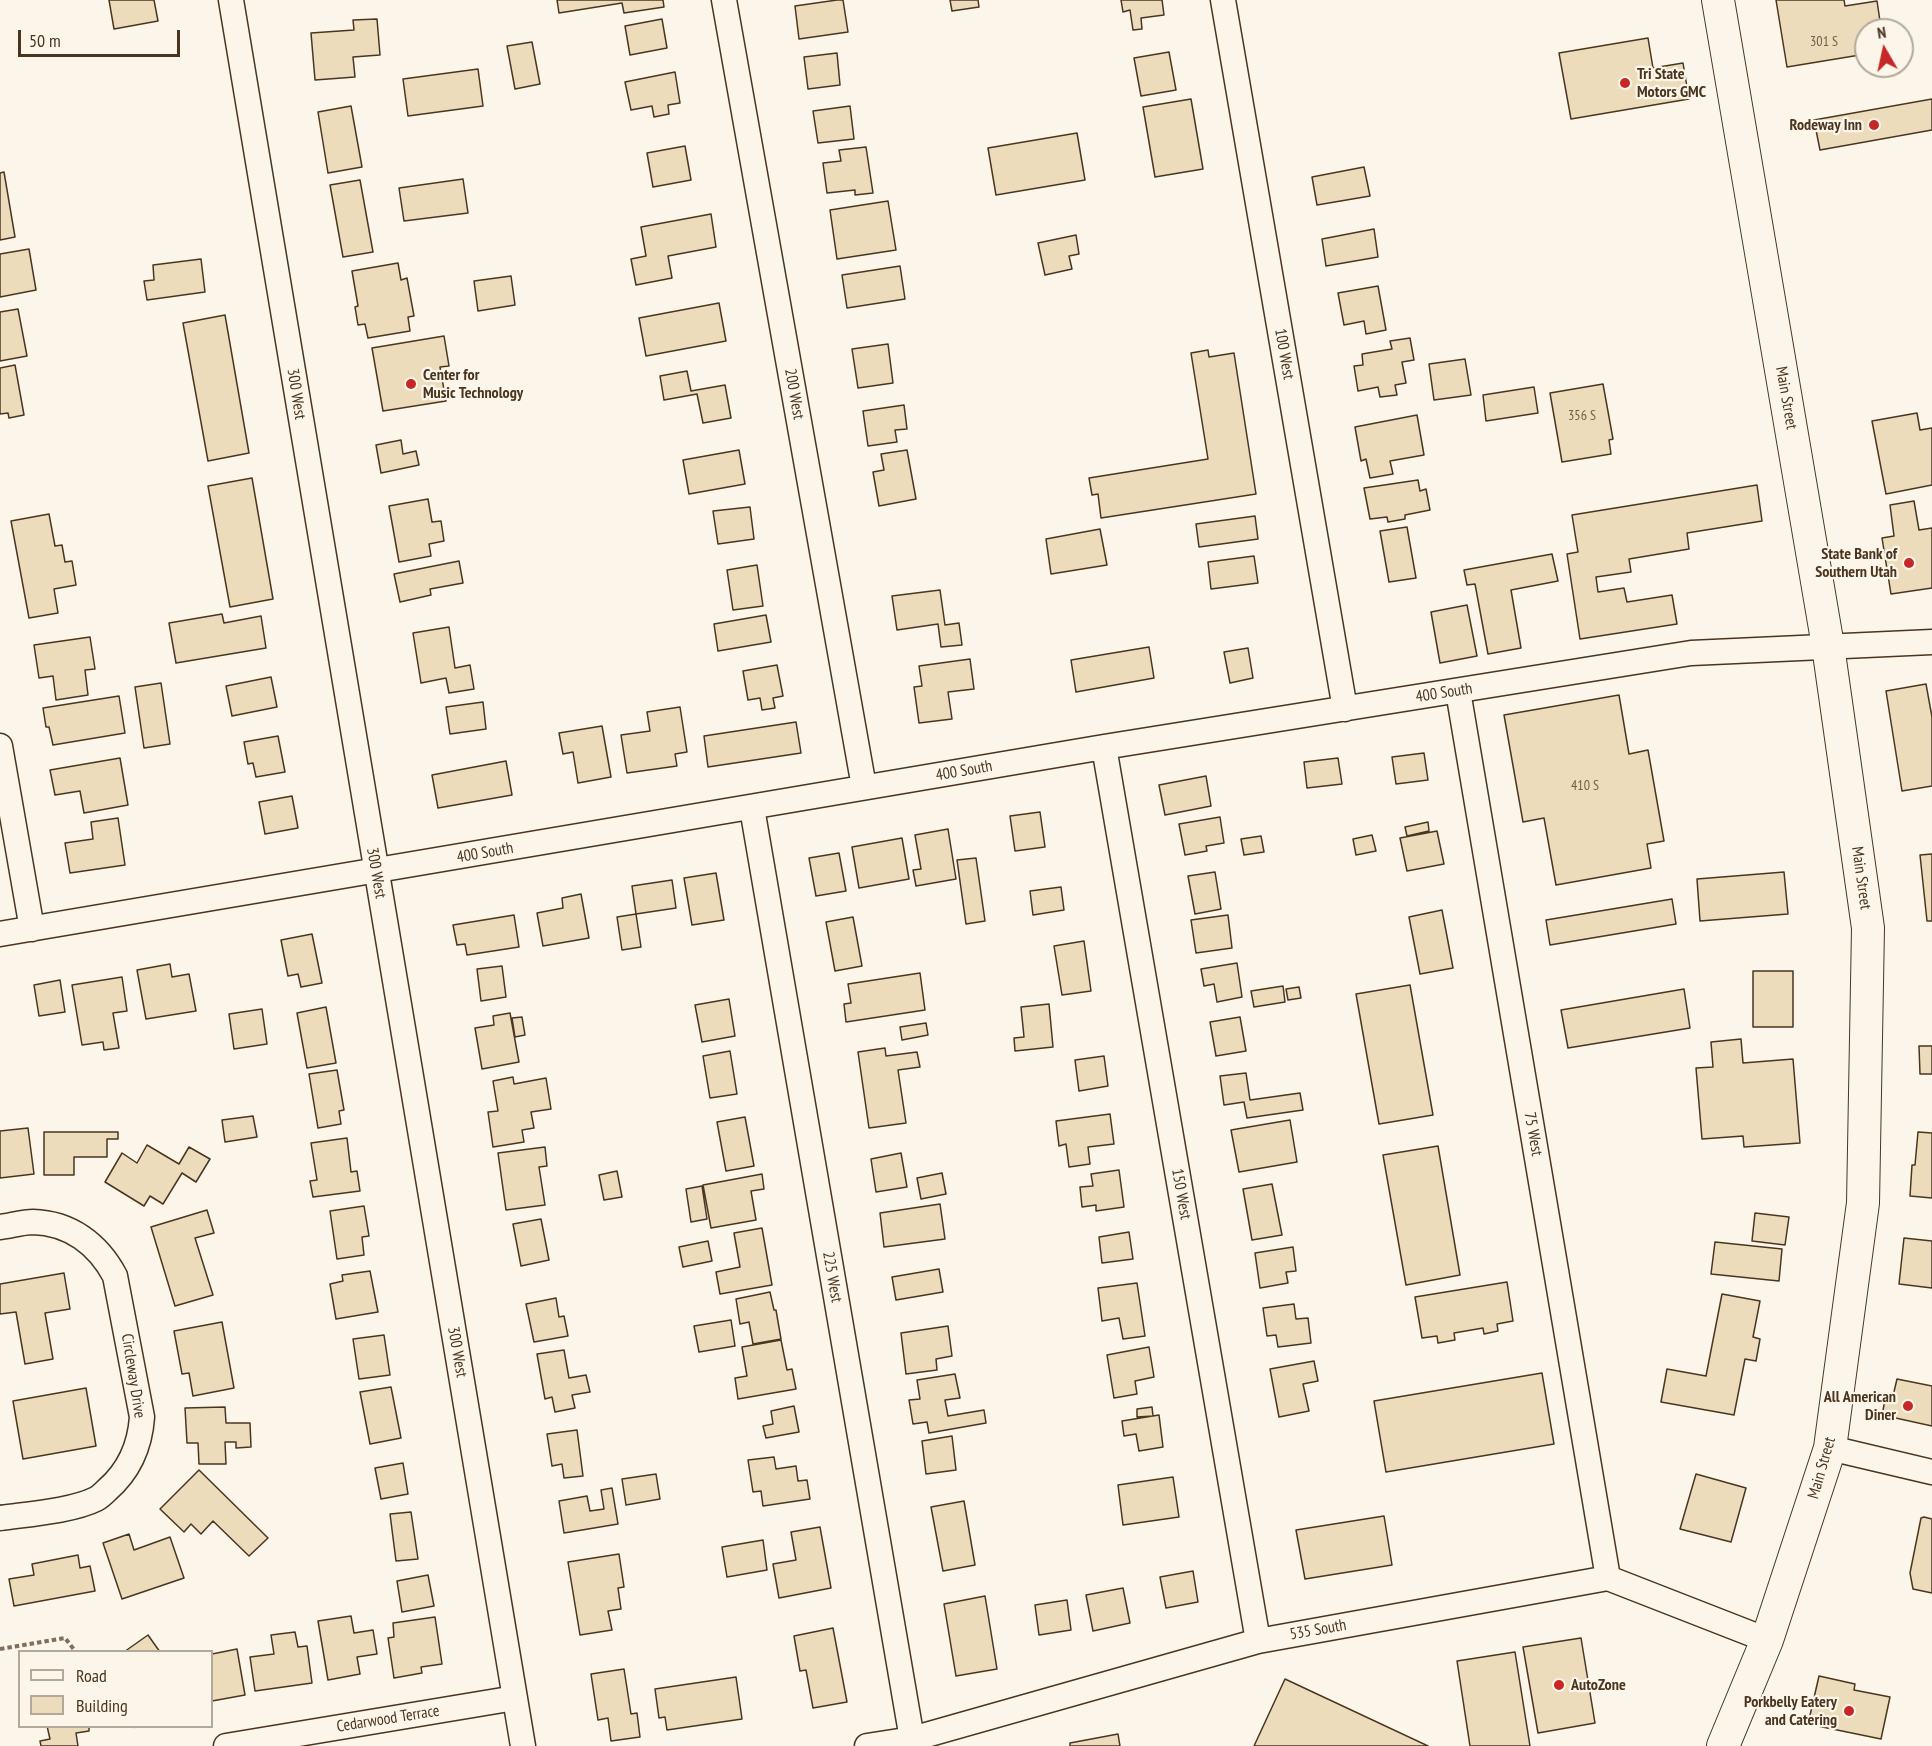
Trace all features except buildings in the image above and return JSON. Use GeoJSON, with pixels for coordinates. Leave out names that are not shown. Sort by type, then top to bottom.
{"type":"FeatureCollection","features":[{"type":"Feature","properties":{"kind":"main road","name":"Main Street"},"geometry":{"type":"LineString","coordinates":[[1718,0],[1828,646],[1868,928],[1863,1203],[1830,1448],[1767,1640],[1723,1746]]}},
{"type":"Feature","properties":{"kind":"street","name":"300 West"},"geometry":{"type":"LineString","coordinates":[[231,0],[523,1746]]}},
{"type":"Feature","properties":{"kind":"street","name":"200 West"},"geometry":{"type":"LineString","coordinates":[[724,0],[864,788]]}},
{"type":"Feature","properties":{"kind":"street","name":"100 West"},"geometry":{"type":"LineString","coordinates":[[1223,0],[1345,709]]}},
{"type":"Feature","properties":{"kind":"street","name":"400 South"},"geometry":{"type":"LineString","coordinates":[[0,934],[1104,747],[1691,653],[1932,642]]}},
{"type":"Feature","properties":{"kind":"street","name":"75 West"},"geometry":{"type":"LineString","coordinates":[[1458,691],[1608,1578]]}},
{"type":"Feature","properties":{"kind":"street"},"geometry":{"type":"LineString","coordinates":[[0,746],[32,929]]}},
{"type":"Feature","properties":{"kind":"street","name":"150 West"},"geometry":{"type":"LineString","coordinates":[[1104,747],[1258,1641]]}},
{"type":"Feature","properties":{"kind":"street","name":"225 West"},"geometry":{"type":"LineString","coordinates":[[752,808],[912,1742]]}},
{"type":"Feature","properties":{"kind":"street","name":"Circleway Drive"},"geometry":{"type":"LineString","coordinates":[[0,1227],[32,1222],[62,1228],[88,1241],[105,1258],[115,1276],[142,1417],[141,1434],[134,1458],[118,1481],[98,1498],[76,1505],[0,1518]]}},
{"type":"Feature","properties":{"kind":"street"},"geometry":{"type":"LineString","coordinates":[[1830,1448],[1932,1473]]}},
{"type":"Feature","properties":{"kind":"street"},"geometry":{"type":"LineString","coordinates":[[1608,1578],[1767,1640]]}},
{"type":"Feature","properties":{"kind":"street","name":"535 South"},"geometry":{"type":"LineString","coordinates":[[867,1746],[912,1742],[1258,1641],[1608,1578]]}},
{"type":"Feature","properties":{"kind":"street","name":"Cedarwood Terrace"},"geometry":{"type":"LineString","coordinates":[[226,1746],[515,1698]]}},
{"type":"Feature","properties":{"kind":"path"},"geometry":{"type":"LineString","coordinates":[[0,1649],[65,1638],[74,1650]]}},
{"type":"Feature","properties":{"kind":"place","name":"Tri State Motors GMC"},"geometry":{"type":"Point","coordinates":[1625,83]}},
{"type":"Feature","properties":{"kind":"place","name":"Rodeway Inn"},"geometry":{"type":"Point","coordinates":[1874,125]}},
{"type":"Feature","properties":{"kind":"place","name":"Center for Music Technology"},"geometry":{"type":"Point","coordinates":[411,384]}},
{"type":"Feature","properties":{"kind":"place","name":"State Bank of Southern Utah"},"geometry":{"type":"Point","coordinates":[1909,563]}},
{"type":"Feature","properties":{"kind":"place","name":"All American Diner"},"geometry":{"type":"Point","coordinates":[1908,1406]}},
{"type":"Feature","properties":{"kind":"place","name":"AutoZone"},"geometry":{"type":"Point","coordinates":[1559,1685]}},
{"type":"Feature","properties":{"kind":"place","name":"Porkbelly Eatery and Catering"},"geometry":{"type":"Point","coordinates":[1849,1711]}}]}
